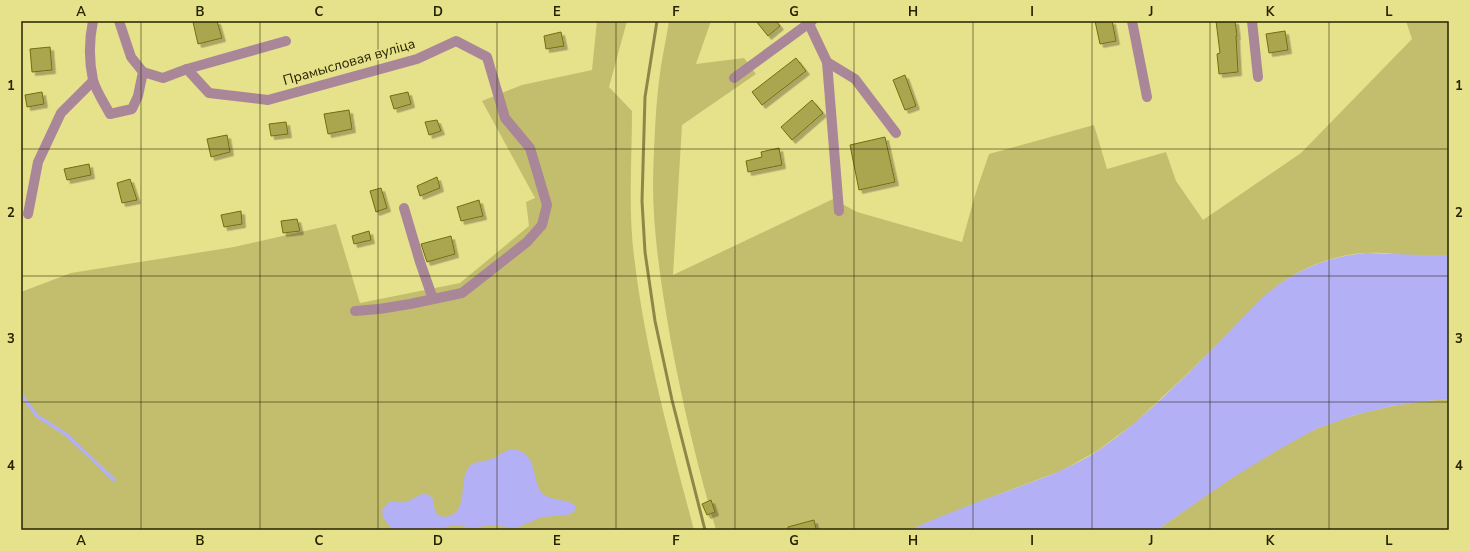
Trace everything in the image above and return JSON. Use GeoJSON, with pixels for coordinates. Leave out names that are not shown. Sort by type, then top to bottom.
{"type":"FeatureCollection","features":[{"type":"Feature","properties":{"kind":"street"},"geometry":{"type":"LineString","coordinates":[[93,21],[90,37],[93,81],[110,114],[132,109],[138,96],[143,72]]}},
{"type":"Feature","properties":{"kind":"street"},"geometry":{"type":"LineString","coordinates":[[119,21],[131,57],[143,72],[163,78],[187,69],[286,41]]}},
{"type":"Feature","properties":{"kind":"street"},"geometry":{"type":"LineString","coordinates":[[1132,21],[1147,97]]}},
{"type":"Feature","properties":{"kind":"street"},"geometry":{"type":"LineString","coordinates":[[1252,21],[1258,77]]}},
{"type":"Feature","properties":{"kind":"street"},"geometry":{"type":"LineString","coordinates":[[734,78],[810,22],[827,62],[838,212]]}},
{"type":"Feature","properties":{"kind":"street","name":"Прамысловая вуліца"},"geometry":{"type":"LineString","coordinates":[[187,69],[209,93],[268,100],[417,59],[456,41],[487,57],[505,118],[530,148],[547,205],[542,225],[527,242],[462,293],[379,309],[355,311]]}},
{"type":"Feature","properties":{"kind":"street"},"geometry":{"type":"LineString","coordinates":[[827,62],[854,79],[896,133]]}},
{"type":"Feature","properties":{"kind":"street"},"geometry":{"type":"LineString","coordinates":[[28,214],[38,162],[62,113],[93,81]]}},
{"type":"Feature","properties":{"kind":"street"},"geometry":{"type":"LineString","coordinates":[[404,208],[433,299]]}},
{"type":"Feature","properties":{"kind":"shaded area"},"geometry":{"type":"Polygon","coordinates":[[[597,21],[627,21],[609,87],[632,111],[631,220],[639,291],[651,360],[694,530],[21,530],[21,292],[71,273],[234,247],[336,224],[360,303],[460,283],[529,226],[526,202],[535,198],[482,101],[522,85],[592,70],[597,21]]]}},
{"type":"Feature","properties":{"kind":"shaded area"},"geometry":{"type":"Polygon","coordinates":[[[669,21],[711,21],[696,64],[744,58],[756,74],[682,125],[673,275],[833,199],[857,212],[962,242],[975,195],[989,154],[1094,125],[1107,169],[1166,152],[1176,181],[1203,220],[1301,153],[1412,39],[1406,21],[1449,21],[1449,255],[1409,255],[1390,253],[1352,254],[1323,261],[1296,273],[1272,290],[1135,423],[1097,451],[1063,470],[909,530],[716,530],[697,460],[681,390],[671,342],[656,243],[653,203],[655,132],[660,74],[669,21]]]}},
{"type":"Feature","properties":{"kind":"shaded area"},"geometry":{"type":"Polygon","coordinates":[[[1366,253],[1449,255],[1449,399],[1392,406],[1355,415],[1316,429],[1232,478],[1157,530],[909,530],[1052,474],[1088,457],[1116,438],[1149,410],[1276,286],[1313,265],[1344,256],[1366,253]]]}},
{"type":"Feature","properties":{"kind":"shaded area"},"geometry":{"type":"Polygon","coordinates":[[[1449,399],[1449,530],[1157,530],[1215,489],[1275,450],[1316,429],[1348,417],[1381,408],[1415,402],[1449,399]]]}},
{"type":"Feature","properties":{"kind":"shaded area"},"geometry":{"type":"Polygon","coordinates":[[[512,449],[521,451],[527,455],[542,493],[550,498],[570,502],[576,507],[574,512],[567,515],[542,517],[516,528],[491,525],[473,528],[456,525],[440,528],[393,530],[383,518],[382,510],[389,502],[405,502],[423,494],[430,496],[433,499],[438,515],[443,517],[455,513],[459,508],[464,479],[469,467],[474,463],[492,459],[512,449]]]}},
{"type":"Feature","properties":{"kind":"building"},"geometry":{"type":"Polygon","coordinates":[[[217,21],[222,38],[198,44],[193,22],[217,21]]]}},
{"type":"Feature","properties":{"kind":"building"},"geometry":{"type":"Polygon","coordinates":[[[756,21],[776,21],[780,26],[768,36],[756,21]]]}},
{"type":"Feature","properties":{"kind":"building"},"geometry":{"type":"Polygon","coordinates":[[[1095,21],[1112,21],[1116,41],[1100,44],[1095,21]]]}},
{"type":"Feature","properties":{"kind":"building"},"geometry":{"type":"Polygon","coordinates":[[[1216,21],[1235,21],[1238,72],[1219,74],[1217,54],[1220,53],[1216,21]]]}},
{"type":"Feature","properties":{"kind":"building"},"geometry":{"type":"Polygon","coordinates":[[[1285,31],[1288,50],[1269,53],[1266,34],[1285,31]]]}},
{"type":"Feature","properties":{"kind":"building"},"geometry":{"type":"Polygon","coordinates":[[[561,32],[564,46],[546,49],[544,36],[561,32]]]}},
{"type":"Feature","properties":{"kind":"building"},"geometry":{"type":"Polygon","coordinates":[[[50,47],[52,70],[32,72],[30,49],[50,47]]]}},
{"type":"Feature","properties":{"kind":"building"},"geometry":{"type":"Polygon","coordinates":[[[796,58],[806,71],[762,105],[752,92],[796,58]]]}},
{"type":"Feature","properties":{"kind":"building"},"geometry":{"type":"Polygon","coordinates":[[[905,75],[916,106],[905,110],[893,80],[905,75]]]}},
{"type":"Feature","properties":{"kind":"building"},"geometry":{"type":"Polygon","coordinates":[[[42,92],[44,104],[27,107],[25,95],[42,92]]]}},
{"type":"Feature","properties":{"kind":"building"},"geometry":{"type":"Polygon","coordinates":[[[408,92],[411,104],[394,109],[390,96],[408,92]]]}},
{"type":"Feature","properties":{"kind":"building"},"geometry":{"type":"Polygon","coordinates":[[[812,100],[823,113],[792,140],[781,127],[812,100]]]}},
{"type":"Feature","properties":{"kind":"building"},"geometry":{"type":"Polygon","coordinates":[[[349,110],[352,129],[328,134],[324,114],[349,110]]]}},
{"type":"Feature","properties":{"kind":"building"},"geometry":{"type":"Polygon","coordinates":[[[437,120],[441,131],[429,135],[425,122],[437,120]]]}},
{"type":"Feature","properties":{"kind":"building"},"geometry":{"type":"Polygon","coordinates":[[[286,122],[288,134],[271,136],[269,124],[286,122]]]}},
{"type":"Feature","properties":{"kind":"building"},"geometry":{"type":"Polygon","coordinates":[[[227,135],[230,152],[211,157],[207,139],[227,135]]]}},
{"type":"Feature","properties":{"kind":"building"},"geometry":{"type":"Polygon","coordinates":[[[885,137],[895,182],[859,190],[850,145],[885,137]]]}},
{"type":"Feature","properties":{"kind":"building"},"geometry":{"type":"Polygon","coordinates":[[[779,148],[782,165],[748,172],[746,161],[762,157],[761,152],[779,148]]]}},
{"type":"Feature","properties":{"kind":"building"},"geometry":{"type":"Polygon","coordinates":[[[89,164],[91,175],[67,180],[64,169],[89,164]]]}},
{"type":"Feature","properties":{"kind":"building"},"geometry":{"type":"Polygon","coordinates":[[[437,177],[440,188],[420,196],[417,186],[437,177]]]}},
{"type":"Feature","properties":{"kind":"building"},"geometry":{"type":"Polygon","coordinates":[[[130,179],[137,200],[122,203],[117,183],[130,179]]]}},
{"type":"Feature","properties":{"kind":"building"},"geometry":{"type":"Polygon","coordinates":[[[381,188],[387,208],[376,212],[370,191],[381,188]]]}},
{"type":"Feature","properties":{"kind":"building"},"geometry":{"type":"Polygon","coordinates":[[[479,200],[483,216],[461,221],[457,207],[479,200]]]}},
{"type":"Feature","properties":{"kind":"building"},"geometry":{"type":"Polygon","coordinates":[[[241,211],[242,224],[224,227],[221,215],[241,211]]]}},
{"type":"Feature","properties":{"kind":"building"},"geometry":{"type":"Polygon","coordinates":[[[297,219],[300,231],[283,233],[281,221],[297,219]]]}},
{"type":"Feature","properties":{"kind":"building"},"geometry":{"type":"Polygon","coordinates":[[[369,231],[371,240],[354,244],[352,236],[369,231]]]}},
{"type":"Feature","properties":{"kind":"building"},"geometry":{"type":"Polygon","coordinates":[[[451,236],[455,254],[427,262],[421,244],[451,236]]]}},
{"type":"Feature","properties":{"kind":"building"},"geometry":{"type":"Polygon","coordinates":[[[711,500],[715,512],[707,515],[702,504],[711,500]]]}},
{"type":"Feature","properties":{"kind":"building"},"geometry":{"type":"Polygon","coordinates":[[[814,520],[816,529],[788,530],[788,527],[814,520]]]}},
{"type":"Feature","properties":{"kind":"waterway"},"geometry":{"type":"LineString","coordinates":[[21,394],[37,416],[67,435],[114,480]]}},
{"type":"Feature","properties":{"kind":"railway"},"geometry":{"type":"LineString","coordinates":[[657,21],[645,97],[642,201],[645,252],[655,321],[672,400],[705,530]]}}]}
